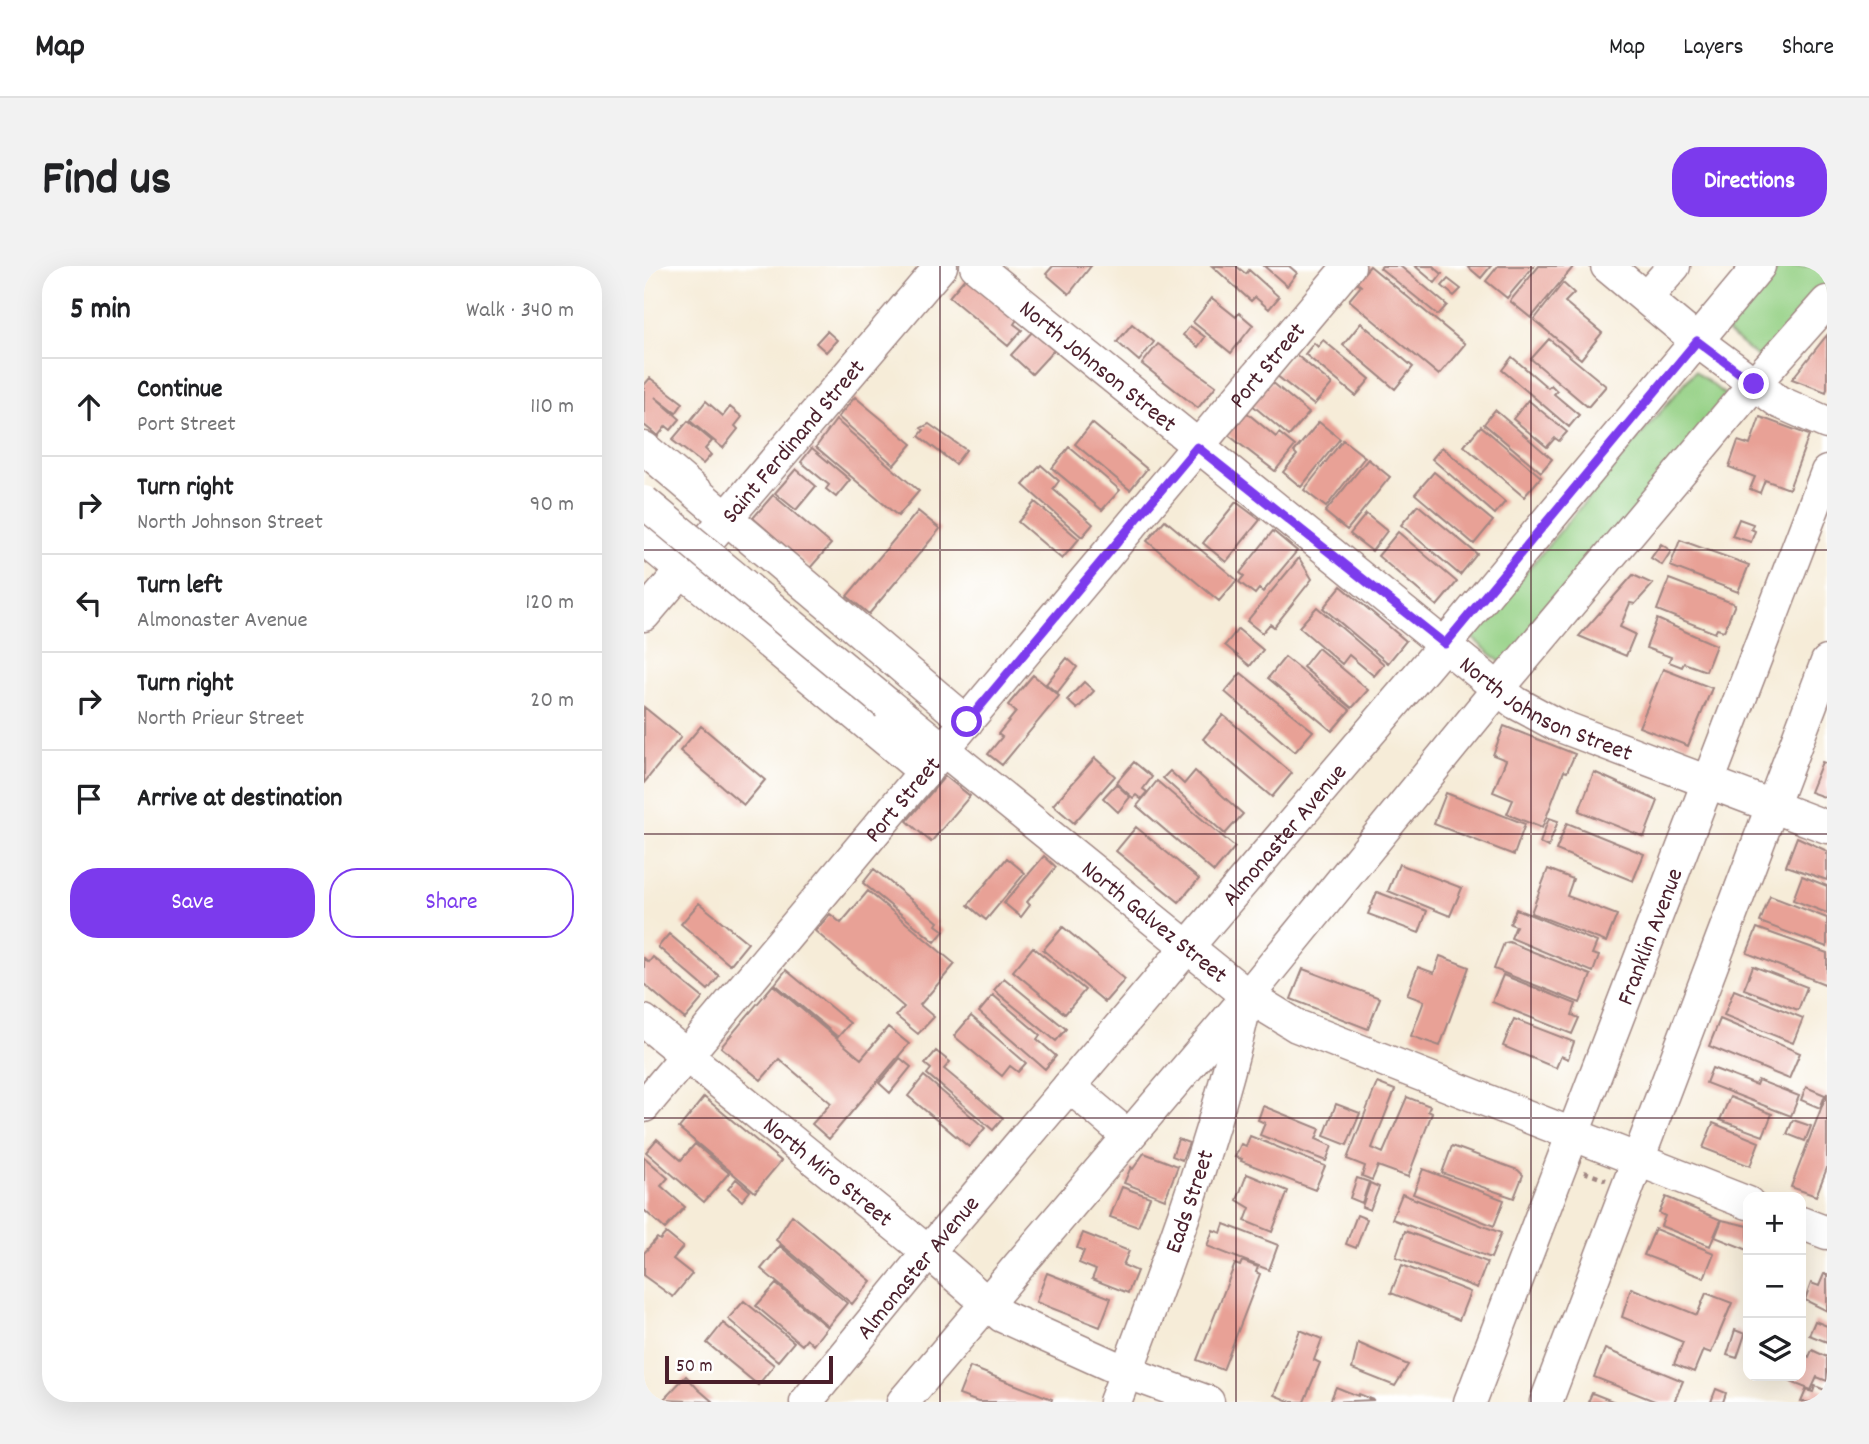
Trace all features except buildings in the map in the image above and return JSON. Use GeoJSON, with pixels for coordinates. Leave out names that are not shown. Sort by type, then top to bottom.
{"type":"FeatureCollection","features":[{"type":"Feature","properties":{"kind":"street","name":"Saint Ferdinand Street"},"geometry":{"type":"LineString","coordinates":[[644,615],[941,266]]}},
{"type":"Feature","properties":{"kind":"street","name":"North Johnson Street"},"geometry":{"type":"LineString","coordinates":[[976,266],[1498,689],[1532,713],[1827,827]]}},
{"type":"Feature","properties":{"kind":"street","name":"Port Street"},"geometry":{"type":"LineString","coordinates":[[644,1106],[1349,266]]}},
{"type":"Feature","properties":{"kind":"street"},"geometry":{"type":"LineString","coordinates":[[1607,266],[1697,341],[1779,402],[1827,423]]}},
{"type":"Feature","properties":{"kind":"street"},"geometry":{"type":"LineString","coordinates":[[1646,299],[1674,266]]}},
{"type":"Feature","properties":{"kind":"street","name":"Almonaster Avenue"},"geometry":{"type":"LineString","coordinates":[[806,1402],[928,1252],[1445,644],[1759,266]]}},
{"type":"Feature","properties":{"kind":"street"},"geometry":{"type":"LineString","coordinates":[[903,1402],[984,1303],[1248,996],[1498,689],[1754,384],[1827,302]]}},
{"type":"Feature","properties":{"kind":"street"},"geometry":{"type":"LineString","coordinates":[[644,448],[967,722]]}},
{"type":"Feature","properties":{"kind":"street","name":"Franklin Avenue"},"geometry":{"type":"LineString","coordinates":[[1470,1402],[1827,472]]}},
{"type":"Feature","properties":{"kind":"street","name":"North Galvez Street"},"geometry":{"type":"LineString","coordinates":[[644,502],[887,704],[934,761],[1189,946],[1248,996],[1297,1026],[1743,1201]]}},
{"type":"Feature","properties":{"kind":"street"},"geometry":{"type":"LineString","coordinates":[[644,540],[681,571],[934,761]]}},
{"type":"Feature","properties":{"kind":"street"},"geometry":{"type":"LineString","coordinates":[[1546,1402],[1827,662]]}},
{"type":"Feature","properties":{"kind":"street","name":"Eads Street"},"geometry":{"type":"LineString","coordinates":[[1115,1402],[1202,1164],[1231,1067],[1248,996]]}},
{"type":"Feature","properties":{"kind":"street","name":"North Miro Street"},"geometry":{"type":"LineString","coordinates":[[644,1021],[928,1252],[984,1303],[1013,1322],[1126,1372],[1208,1402]]}},
{"type":"Feature","properties":{"kind":"street"},"geometry":{"type":"LineString","coordinates":[[1069,1086],[1128,1136]]}},
{"type":"Feature","properties":{"kind":"street"},"geometry":{"type":"LineString","coordinates":[[1806,1225],[1827,1233]]}},
{"type":"Feature","properties":{"kind":"path"},"geometry":{"type":"LineString","coordinates":[[1573,1168],[1615,1183]]}},
{"type":"Feature","properties":{"kind":"green space"},"geometry":{"type":"Polygon","coordinates":[[[1780,266],[1827,266],[1827,287],[1761,360],[1727,332],[1780,266]]]}},
{"type":"Feature","properties":{"kind":"green space"},"geometry":{"type":"Polygon","coordinates":[[[1695,371],[1729,398],[1505,666],[1471,637],[1695,371]]]}},
{"type":"Feature","properties":{"kind":"route"},"geometry":{"type":"LineString","coordinates":[[967,722],[1197,447],[1445,644],[1697,341],[1754,384]]}}]}
